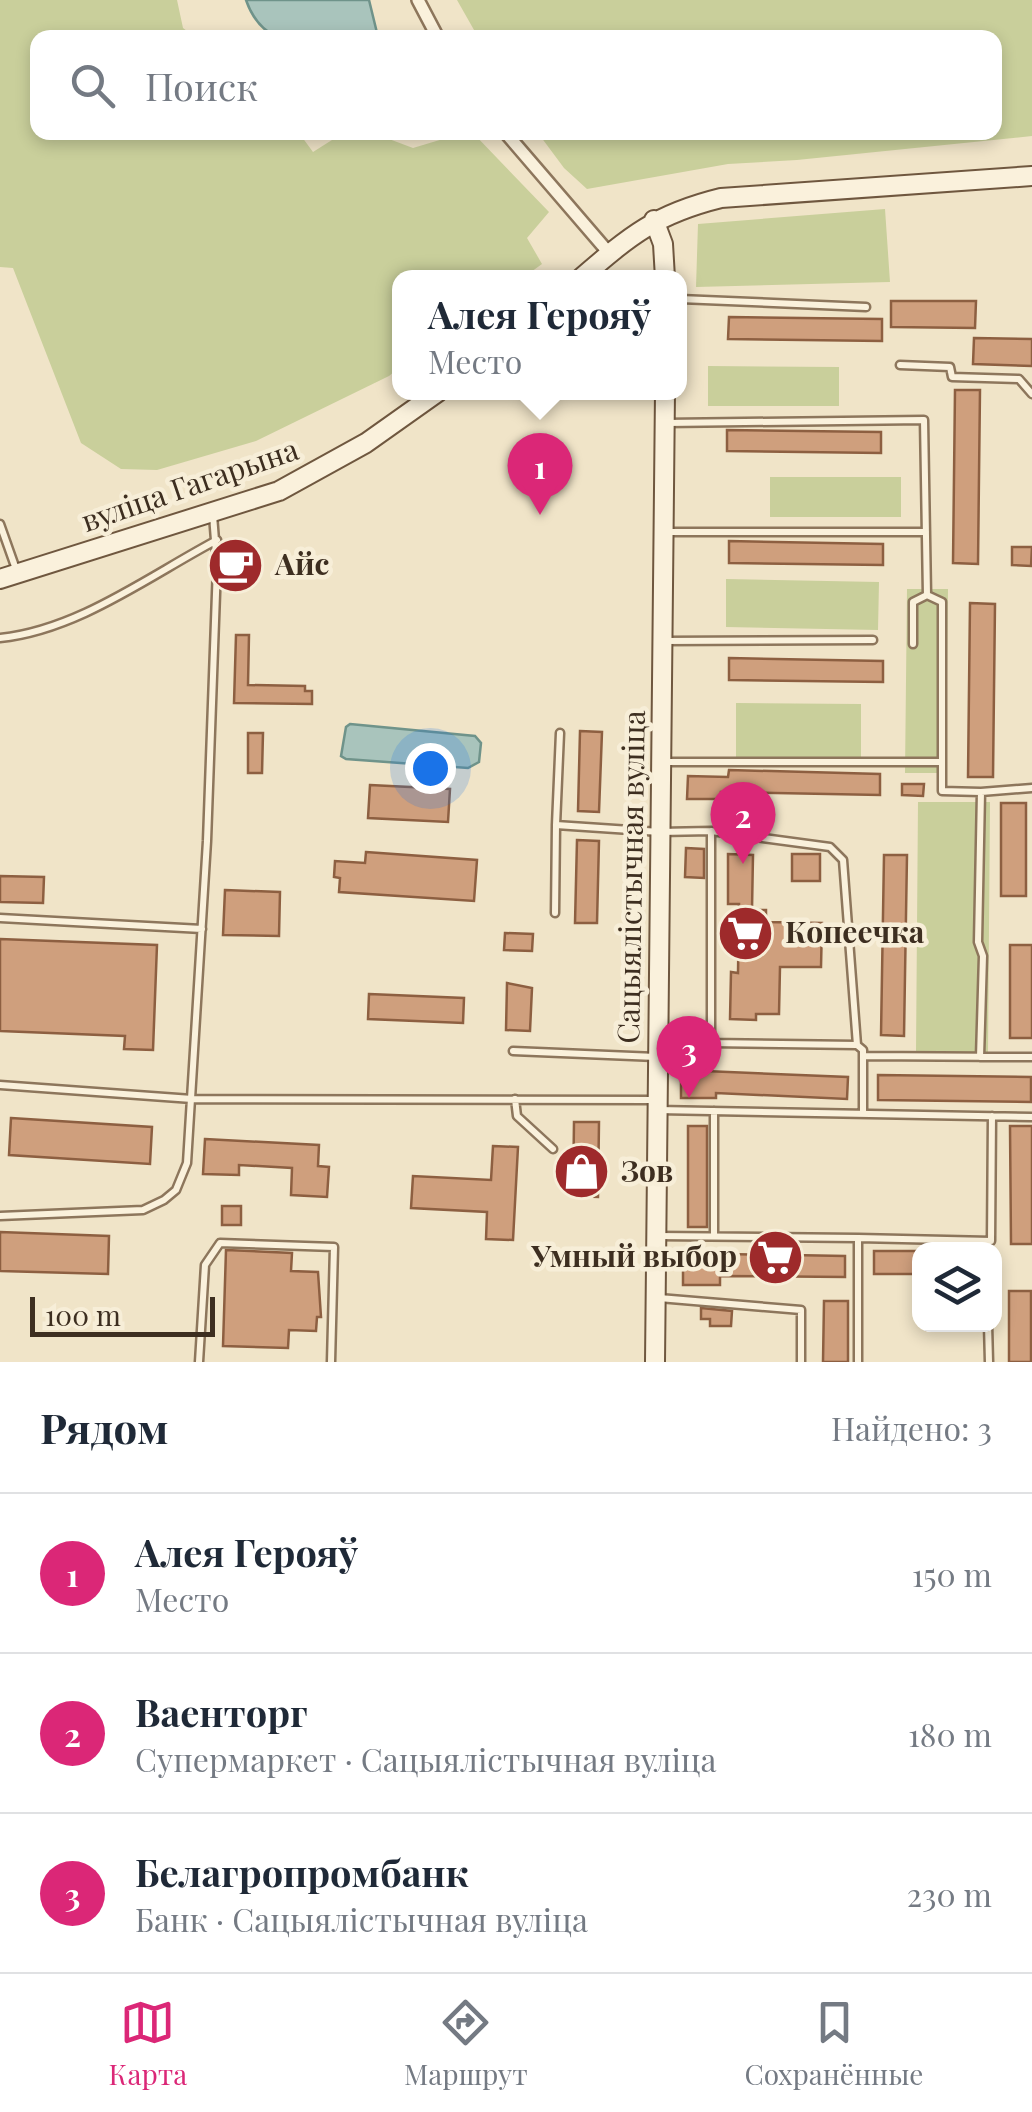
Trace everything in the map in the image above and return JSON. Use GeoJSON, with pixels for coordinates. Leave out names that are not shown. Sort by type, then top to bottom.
{"type":"FeatureCollection","features":[{"type":"Feature","properties":{"kind":"main road"},"geometry":{"type":"LineString","coordinates":[[589,270],[654,220],[722,198],[1032,176]]}},
{"type":"Feature","properties":{"kind":"main road"},"geometry":{"type":"LineString","coordinates":[[654,220],[663,244],[665,270]]}},
{"type":"Feature","properties":{"kind":"main road","name":"вуліца Гагарына"},"geometry":{"type":"LineString","coordinates":[[9,576],[279,491],[378,436],[427,400]]}},
{"type":"Feature","properties":{"kind":"main road","name":"Сацыялістычная вуліца"},"geometry":{"type":"LineString","coordinates":[[655,1362],[665,400]]}},
{"type":"Feature","properties":{"kind":"street"},"geometry":{"type":"LineString","coordinates":[[418,0],[434,30]]}},
{"type":"Feature","properties":{"kind":"street"},"geometry":{"type":"LineString","coordinates":[[512,140],[609,253]]}},
{"type":"Feature","properties":{"kind":"lane"},"geometry":{"type":"LineString","coordinates":[[687,299],[866,307]]}},
{"type":"Feature","properties":{"kind":"lane"},"geometry":{"type":"LineString","coordinates":[[900,365],[950,367],[952,376],[1019,379],[1032,394]]}},
{"type":"Feature","properties":{"kind":"lane"},"geometry":{"type":"LineString","coordinates":[[664,423],[924,420],[927,595]]}},
{"type":"Feature","properties":{"kind":"lane"},"geometry":{"type":"LineString","coordinates":[[0,1216],[143,1210],[164,1200],[184,1176],[202,929],[217,540],[212,514]]}},
{"type":"Feature","properties":{"kind":"lane"},"geometry":{"type":"LineString","coordinates":[[0,524],[9,576]]}},
{"type":"Feature","properties":{"kind":"lane"},"geometry":{"type":"LineString","coordinates":[[663,532],[926,532]]}},
{"type":"Feature","properties":{"kind":"lane"},"geometry":{"type":"LineString","coordinates":[[0,638],[27,635],[79,616],[217,540]]}},
{"type":"Feature","properties":{"kind":"lane"},"geometry":{"type":"LineString","coordinates":[[913,644],[912,602],[927,595]]}},
{"type":"Feature","properties":{"kind":"lane"},"geometry":{"type":"LineString","coordinates":[[927,595],[942,602],[942,791],[1032,788]]}},
{"type":"Feature","properties":{"kind":"lane"},"geometry":{"type":"LineString","coordinates":[[662,641],[873,640]]}},
{"type":"Feature","properties":{"kind":"lane"},"geometry":{"type":"LineString","coordinates":[[555,913],[560,733]]}},
{"type":"Feature","properties":{"kind":"lane"},"geometry":{"type":"LineString","coordinates":[[660,762],[942,762]]}},
{"type":"Feature","properties":{"kind":"lane"},"geometry":{"type":"LineString","coordinates":[[980,1057],[982,792]]}},
{"type":"Feature","properties":{"kind":"lane"},"geometry":{"type":"LineString","coordinates":[[556,825],[711,831],[830,847],[843,860],[857,1046]]}},
{"type":"Feature","properties":{"kind":"lane"},"geometry":{"type":"LineString","coordinates":[[711,831],[712,1043]]}},
{"type":"Feature","properties":{"kind":"lane"},"geometry":{"type":"LineString","coordinates":[[0,918],[202,929]]}},
{"type":"Feature","properties":{"kind":"lane"},"geometry":{"type":"LineString","coordinates":[[512,1051],[657,1049],[712,1043],[857,1046],[863,1050],[863,1114]]}},
{"type":"Feature","properties":{"kind":"lane"},"geometry":{"type":"LineString","coordinates":[[863,1056],[1032,1057]]}},
{"type":"Feature","properties":{"kind":"lane"},"geometry":{"type":"LineString","coordinates":[[0,1085],[192,1099],[515,1100],[656,1105],[714,1112],[1032,1117]]}},
{"type":"Feature","properties":{"kind":"lane"},"geometry":{"type":"LineString","coordinates":[[515,1100],[518,1116],[553,1149]]}},
{"type":"Feature","properties":{"kind":"lane"},"geometry":{"type":"LineString","coordinates":[[714,1112],[714,1236]]}},
{"type":"Feature","properties":{"kind":"lane"},"geometry":{"type":"LineString","coordinates":[[656,1236],[991,1241],[992,1116]]}},
{"type":"Feature","properties":{"kind":"lane"},"geometry":{"type":"LineString","coordinates":[[858,1238],[858,1362]]}},
{"type":"Feature","properties":{"kind":"lane"},"geometry":{"type":"LineString","coordinates":[[199,1362],[205,1265],[220,1242],[334,1246],[331,1362]]}},
{"type":"Feature","properties":{"kind":"lane"},"geometry":{"type":"LineString","coordinates":[[656,1298],[800,1310],[801,1362]]}},
{"type":"Feature","properties":{"kind":"lane"},"geometry":{"type":"LineString","coordinates":[[988,1332],[989,1362]]}},
{"type":"Feature","properties":{"kind":"green space"},"geometry":{"type":"Polygon","coordinates":[[[0,0],[177,0],[186,30],[30,30],[30,140],[304,140],[313,152],[332,140],[392,140],[413,148],[440,140],[480,140],[549,212],[527,238],[542,264],[534,270],[392,270],[389,376],[256,441],[157,470],[121,469],[81,443],[13,268],[0,267],[0,0]]]}},
{"type":"Feature","properties":{"kind":"green space"},"geometry":{"type":"Polygon","coordinates":[[[457,0],[1032,0],[1032,136],[1002,139],[1002,30],[474,30],[457,0]]]}},
{"type":"Feature","properties":{"kind":"green space"},"geometry":{"type":"Polygon","coordinates":[[[543,140],[993,140],[728,164],[587,189],[564,168],[543,140]]]}},
{"type":"Feature","properties":{"kind":"green space"},"geometry":{"type":"Polygon","coordinates":[[[885,209],[890,282],[696,287],[698,224],[885,209]]]}},
{"type":"Feature","properties":{"kind":"green space"},"geometry":{"type":"Polygon","coordinates":[[[708,366],[839,367],[839,406],[708,406],[708,366]]]}},
{"type":"Feature","properties":{"kind":"green space"},"geometry":{"type":"Polygon","coordinates":[[[770,477],[901,477],[901,517],[770,517],[770,477]]]}},
{"type":"Feature","properties":{"kind":"green space"},"geometry":{"type":"Polygon","coordinates":[[[726,579],[879,582],[878,630],[726,627],[726,579]]]}},
{"type":"Feature","properties":{"kind":"green space"},"geometry":{"type":"Polygon","coordinates":[[[907,589],[948,589],[946,773],[905,773],[907,589]]]}},
{"type":"Feature","properties":{"kind":"green space"},"geometry":{"type":"Polygon","coordinates":[[[736,703],[861,704],[861,767],[736,766],[736,703]]]}},
{"type":"Feature","properties":{"kind":"green space"},"geometry":{"type":"Polygon","coordinates":[[[918,802],[990,802],[988,1053],[916,1052],[918,802]]]}},
{"type":"Feature","properties":{"kind":"water"},"geometry":{"type":"Polygon","coordinates":[[[246,0],[369,0],[376,30],[265,30],[246,0]]]}},
{"type":"Feature","properties":{"kind":"water"},"geometry":{"type":"Polygon","coordinates":[[[350,724],[475,736],[481,743],[479,762],[468,768],[346,759],[341,756],[346,727],[350,724]]]}},
{"type":"Feature","properties":{"kind":"building"},"geometry":{"type":"Polygon","coordinates":[[[891,301],[976,301],[975,328],[891,327],[891,301]]]}},
{"type":"Feature","properties":{"kind":"building"},"geometry":{"type":"Polygon","coordinates":[[[729,317],[882,319],[882,341],[728,339],[729,317]]]}},
{"type":"Feature","properties":{"kind":"building"},"geometry":{"type":"Polygon","coordinates":[[[974,338],[1032,339],[1032,366],[973,364],[974,338]]]}},
{"type":"Feature","properties":{"kind":"building"},"geometry":{"type":"Polygon","coordinates":[[[955,390],[980,390],[978,564],[953,563],[955,390]]]}},
{"type":"Feature","properties":{"kind":"building"},"geometry":{"type":"Polygon","coordinates":[[[727,430],[881,432],[881,453],[727,451],[727,430]]]}},
{"type":"Feature","properties":{"kind":"building"},"geometry":{"type":"Polygon","coordinates":[[[729,541],[883,544],[883,565],[729,563],[729,541]]]}},
{"type":"Feature","properties":{"kind":"building"},"geometry":{"type":"Polygon","coordinates":[[[1012,547],[1032,547],[1031,566],[1012,565],[1012,547]]]}},
{"type":"Feature","properties":{"kind":"building","name":"Айс"},"geometry":{"type":"Polygon","coordinates":[[[227,554],[246,554],[245,582],[235,582],[236,575],[226,575],[227,554]]]}},
{"type":"Feature","properties":{"kind":"building"},"geometry":{"type":"Polygon","coordinates":[[[970,603],[995,604],[993,777],[968,777],[970,603]]]}},
{"type":"Feature","properties":{"kind":"building"},"geometry":{"type":"Polygon","coordinates":[[[236,635],[249,635],[248,685],[305,686],[305,691],[312,691],[312,704],[234,703],[236,635]]]}},
{"type":"Feature","properties":{"kind":"building"},"geometry":{"type":"Polygon","coordinates":[[[729,658],[883,661],[883,682],[729,680],[729,658]]]}},
{"type":"Feature","properties":{"kind":"building"},"geometry":{"type":"Polygon","coordinates":[[[580,731],[602,732],[599,812],[578,811],[580,731]]]}},
{"type":"Feature","properties":{"kind":"building"},"geometry":{"type":"Polygon","coordinates":[[[248,733],[263,733],[262,773],[248,773],[248,733]]]}},
{"type":"Feature","properties":{"kind":"building"},"geometry":{"type":"Polygon","coordinates":[[[729,770],[880,774],[880,795],[721,792],[721,799],[687,799],[688,776],[728,777],[729,770]]]}},
{"type":"Feature","properties":{"kind":"building"},"geometry":{"type":"Polygon","coordinates":[[[902,784],[924,784],[923,796],[902,795],[902,784]]]}},
{"type":"Feature","properties":{"kind":"building"},"geometry":{"type":"Polygon","coordinates":[[[370,785],[450,789],[448,822],[368,818],[370,785]]]}},
{"type":"Feature","properties":{"kind":"building"},"geometry":{"type":"Polygon","coordinates":[[[1001,803],[1026,803],[1026,896],[1001,896],[1001,803]]]}},
{"type":"Feature","properties":{"kind":"building"},"geometry":{"type":"Polygon","coordinates":[[[577,840],[599,841],[597,923],[575,923],[577,840]]]}},
{"type":"Feature","properties":{"kind":"building"},"geometry":{"type":"Polygon","coordinates":[[[686,848],[704,849],[704,878],[685,877],[686,848]]]}},
{"type":"Feature","properties":{"kind":"building"},"geometry":{"type":"Polygon","coordinates":[[[366,852],[477,860],[474,901],[339,892],[340,878],[334,877],[335,861],[365,863],[366,852]]]}},
{"type":"Feature","properties":{"kind":"building"},"geometry":{"type":"Polygon","coordinates":[[[728,854],[753,855],[752,910],[766,910],[766,922],[822,923],[821,967],[780,967],[779,1014],[756,1014],[756,1020],[730,1019],[731,972],[738,973],[739,904],[728,904],[728,854]]]}},
{"type":"Feature","properties":{"kind":"building"},"geometry":{"type":"Polygon","coordinates":[[[792,854],[820,854],[820,881],[792,881],[792,854]]]}},
{"type":"Feature","properties":{"kind":"building"},"geometry":{"type":"Polygon","coordinates":[[[884,855],[907,855],[904,1036],[881,1035],[884,855]]]}},
{"type":"Feature","properties":{"kind":"building"},"geometry":{"type":"Polygon","coordinates":[[[0,876],[44,877],[43,903],[0,902],[0,876]]]}},
{"type":"Feature","properties":{"kind":"building"},"geometry":{"type":"Polygon","coordinates":[[[225,890],[280,892],[279,936],[223,935],[225,890]]]}},
{"type":"Feature","properties":{"kind":"building"},"geometry":{"type":"Polygon","coordinates":[[[505,933],[533,934],[532,951],[504,950],[505,933]]]}},
{"type":"Feature","properties":{"kind":"building"},"geometry":{"type":"Polygon","coordinates":[[[0,939],[157,945],[153,1050],[124,1049],[125,1036],[0,1031],[0,939]]]}},
{"type":"Feature","properties":{"kind":"building"},"geometry":{"type":"Polygon","coordinates":[[[1010,945],[1032,945],[1032,1038],[1010,1038],[1010,945]]]}},
{"type":"Feature","properties":{"kind":"building"},"geometry":{"type":"Polygon","coordinates":[[[507,983],[532,988],[530,1031],[506,1030],[507,983]]]}},
{"type":"Feature","properties":{"kind":"building"},"geometry":{"type":"Polygon","coordinates":[[[369,994],[464,998],[463,1023],[368,1019],[369,994]]]}},
{"type":"Feature","properties":{"kind":"building"},"geometry":{"type":"Polygon","coordinates":[[[681,1070],[848,1077],[847,1099],[716,1093],[716,1098],[681,1098],[681,1070]]]}},
{"type":"Feature","properties":{"kind":"building"},"geometry":{"type":"Polygon","coordinates":[[[878,1075],[1031,1077],[1031,1102],[878,1100],[878,1075]]]}},
{"type":"Feature","properties":{"kind":"building"},"geometry":{"type":"Polygon","coordinates":[[[11,1118],[152,1127],[150,1164],[9,1155],[11,1118]]]}},
{"type":"Feature","properties":{"kind":"building"},"geometry":{"type":"Polygon","coordinates":[[[574,1122],[599,1122],[598,1197],[573,1196],[574,1122]]]}},
{"type":"Feature","properties":{"kind":"building"},"geometry":{"type":"Polygon","coordinates":[[[688,1126],[707,1126],[707,1227],[688,1227],[688,1126]]]}},
{"type":"Feature","properties":{"kind":"building"},"geometry":{"type":"Polygon","coordinates":[[[1010,1126],[1032,1126],[1032,1244],[1011,1244],[1010,1126]]]}},
{"type":"Feature","properties":{"kind":"building"},"geometry":{"type":"Polygon","coordinates":[[[205,1139],[319,1145],[318,1166],[329,1167],[327,1197],[291,1195],[292,1168],[239,1165],[239,1175],[203,1174],[205,1139]]]}},
{"type":"Feature","properties":{"kind":"building"},"geometry":{"type":"Polygon","coordinates":[[[493,1146],[518,1147],[513,1240],[486,1239],[487,1212],[411,1208],[413,1176],[491,1180],[493,1146]]]}},
{"type":"Feature","properties":{"kind":"building"},"geometry":{"type":"Polygon","coordinates":[[[222,1206],[241,1206],[241,1225],[222,1225],[222,1206]]]}},
{"type":"Feature","properties":{"kind":"building"},"geometry":{"type":"Polygon","coordinates":[[[0,1232],[109,1236],[108,1274],[0,1271],[0,1232]]]}},
{"type":"Feature","properties":{"kind":"building"},"geometry":{"type":"Polygon","coordinates":[[[226,1250],[292,1253],[291,1271],[318,1272],[321,1317],[317,1317],[316,1331],[289,1330],[288,1348],[223,1346],[226,1250]]]}},
{"type":"Feature","properties":{"kind":"building"},"geometry":{"type":"Polygon","coordinates":[[[874,1251],[912,1251],[912,1274],[874,1274],[874,1251]]]}},
{"type":"Feature","properties":{"kind":"building"},"geometry":{"type":"Polygon","coordinates":[[[726,1254],[845,1256],[845,1277],[720,1276],[720,1285],[683,1285],[683,1257],[726,1258],[726,1254]]]}},
{"type":"Feature","properties":{"kind":"building"},"geometry":{"type":"Polygon","coordinates":[[[1009,1291],[1031,1291],[1031,1362],[1009,1362],[1009,1291]]]}},
{"type":"Feature","properties":{"kind":"building"},"geometry":{"type":"Polygon","coordinates":[[[824,1301],[848,1301],[848,1362],[823,1362],[824,1301]]]}},
{"type":"Feature","properties":{"kind":"building"},"geometry":{"type":"Polygon","coordinates":[[[701,1308],[732,1311],[731,1326],[710,1326],[710,1319],[701,1319],[701,1308]]]}},
{"type":"Feature","properties":{"kind":"place","name":"Алея Герояў"},"geometry":{"type":"Point","coordinates":[540,515]}},
{"type":"Feature","properties":{"kind":"place","name":"Айс"},"geometry":{"type":"Point","coordinates":[236,565]}},
{"type":"Feature","properties":{"kind":"place","name":"Ваенторг"},"geometry":{"type":"Point","coordinates":[743,864]}},
{"type":"Feature","properties":{"kind":"place","name":"Копеечка"},"geometry":{"type":"Point","coordinates":[746,933]}},
{"type":"Feature","properties":{"kind":"place","name":"Белагропромбанк"},"geometry":{"type":"Point","coordinates":[689,1098]}},
{"type":"Feature","properties":{"kind":"place","name":"Зов"},"geometry":{"type":"Point","coordinates":[582,1172]}},
{"type":"Feature","properties":{"kind":"place","name":"Умный выбор"},"geometry":{"type":"Point","coordinates":[776,1257]}}]}
